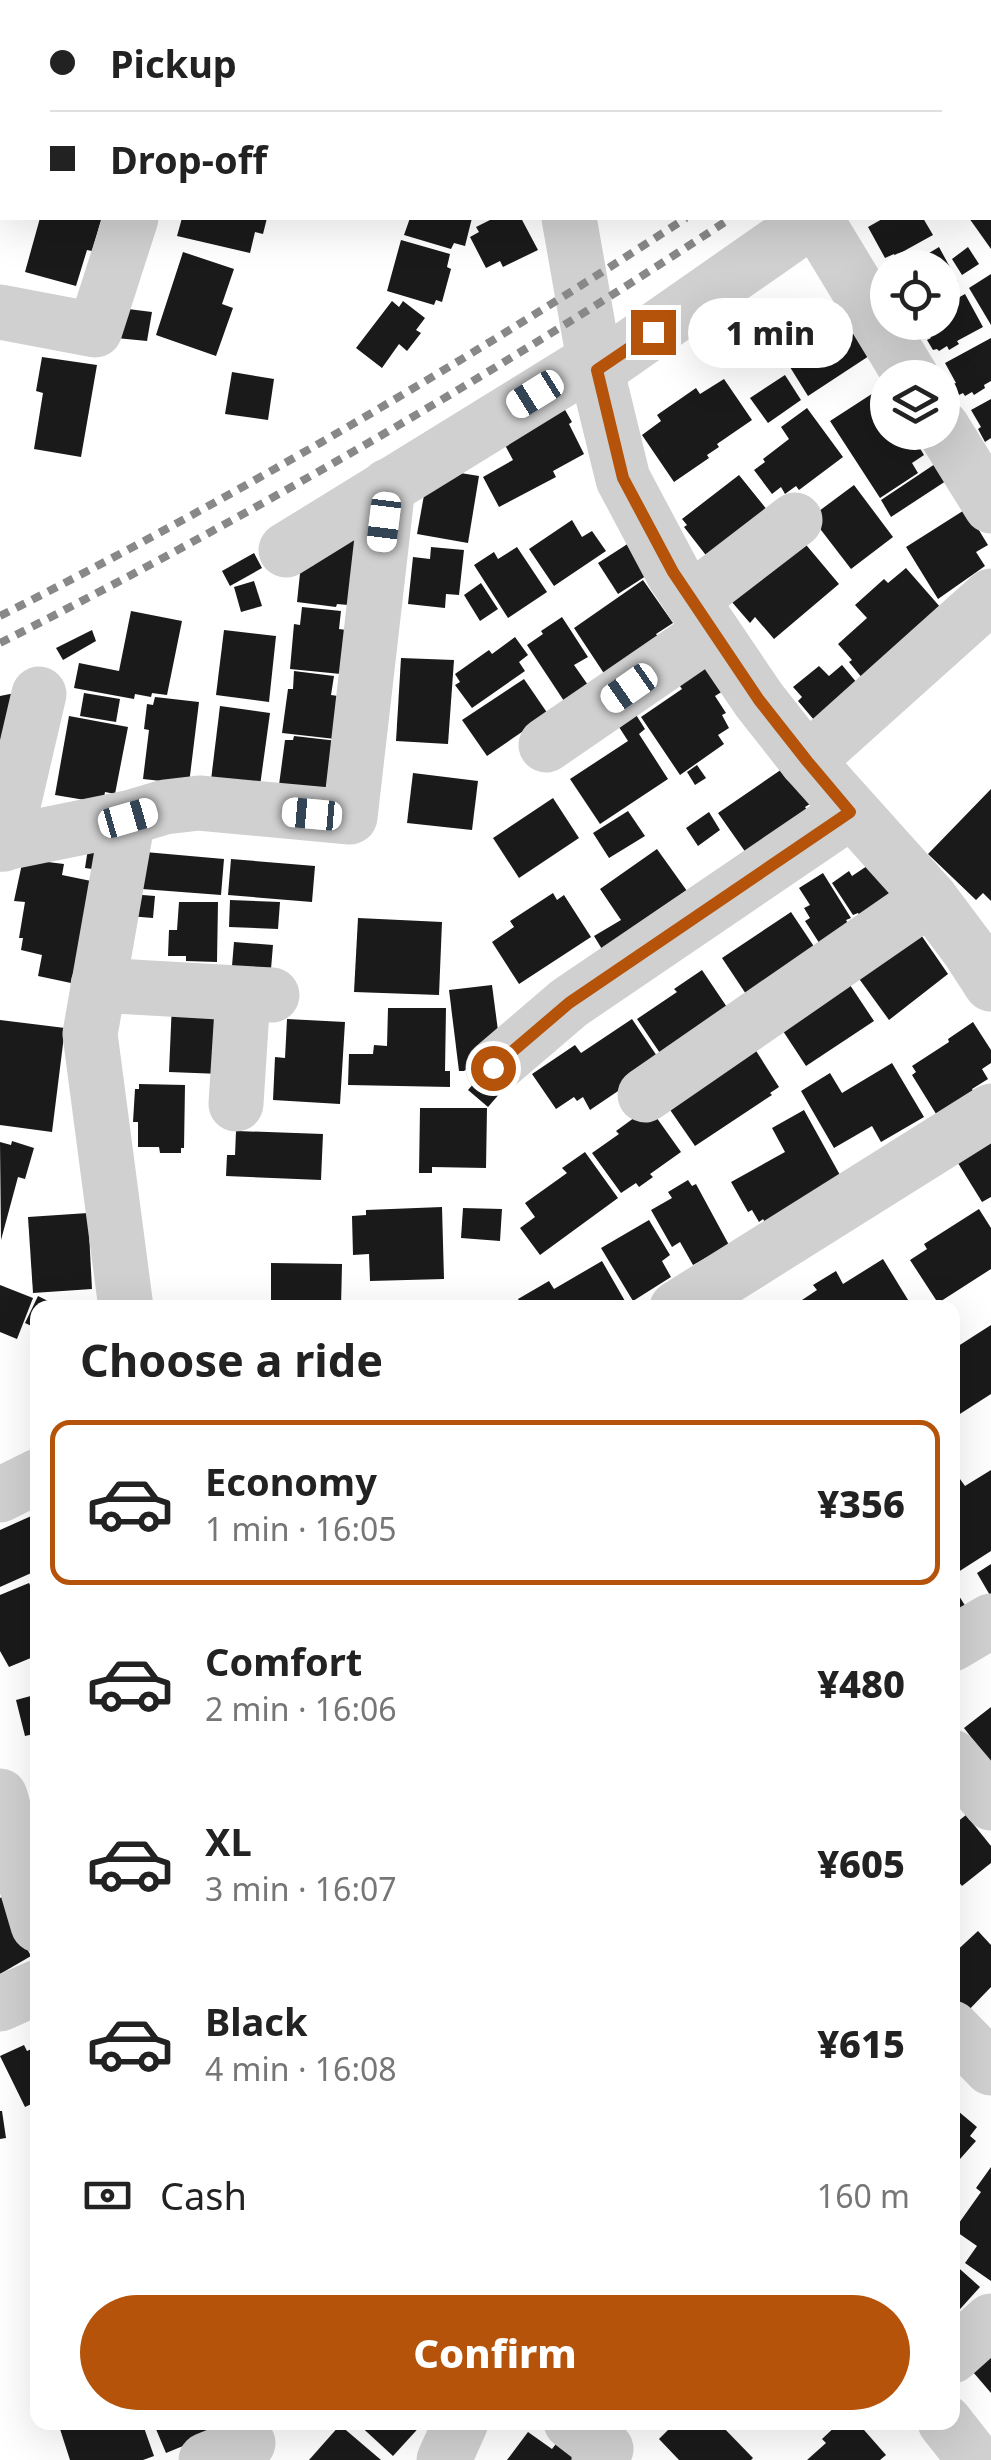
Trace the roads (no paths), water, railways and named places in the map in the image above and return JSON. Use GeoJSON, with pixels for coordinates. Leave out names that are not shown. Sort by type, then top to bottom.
{"type":"FeatureCollection","features":[{"type":"Feature","properties":{"kind":"street"},"geometry":{"type":"LineString","coordinates":[[0,312],[95,330],[131,220]]}},
{"type":"Feature","properties":{"kind":"street"},"geometry":{"type":"LineString","coordinates":[[286,550],[596,365],[812,220]]}},
{"type":"Feature","properties":{"kind":"street"},"geometry":{"type":"LineString","coordinates":[[816,220],[901,360]]}},
{"type":"Feature","properties":{"kind":"street"},"geometry":{"type":"LineString","coordinates":[[576,221],[596,365],[623,478],[673,572],[759,700],[807,761],[984,953]]}},
{"type":"Feature","properties":{"kind":"street"},"geometry":{"type":"LineString","coordinates":[[956,450],[991,506]]}},
{"type":"Feature","properties":{"kind":"street"},"geometry":{"type":"LineString","coordinates":[[40,694],[2,844],[200,802],[350,817],[388,486]]}},
{"type":"Feature","properties":{"kind":"street"},"geometry":{"type":"LineString","coordinates":[[546,745],[702,616],[795,520]]}},
{"type":"Feature","properties":{"kind":"street"},"geometry":{"type":"LineString","coordinates":[[807,761],[991,596]]}},
{"type":"Feature","properties":{"kind":"street"},"geometry":{"type":"LineString","coordinates":[[493,1068],[569,1003],[850,812]]}},
{"type":"Feature","properties":{"kind":"street"},"geometry":{"type":"LineString","coordinates":[[125,1300],[90,1034],[128,818]]}},
{"type":"Feature","properties":{"kind":"street"},"geometry":{"type":"LineString","coordinates":[[645,1095],[930,898]]}},
{"type":"Feature","properties":{"kind":"street"},"geometry":{"type":"LineString","coordinates":[[98,985],[258,995],[236,1104]]}},
{"type":"Feature","properties":{"kind":"street"},"geometry":{"type":"LineString","coordinates":[[701,1300],[991,1110]]}},
{"type":"Feature","properties":{"kind":"street"},"geometry":{"type":"LineString","coordinates":[[0,1495],[30,1480]]}},
{"type":"Feature","properties":{"kind":"street"},"geometry":{"type":"LineString","coordinates":[[960,1639],[991,1621]]}},
{"type":"Feature","properties":{"kind":"street"},"geometry":{"type":"LineString","coordinates":[[960,1767],[991,1804]]}},
{"type":"Feature","properties":{"kind":"street"},"geometry":{"type":"LineString","coordinates":[[0,1796],[30,1898]]}},
{"type":"Feature","properties":{"kind":"street"},"geometry":{"type":"LineString","coordinates":[[0,2004],[30,1990]]}},
{"type":"Feature","properties":{"kind":"street"},"geometry":{"type":"LineString","coordinates":[[960,2036],[991,2068]]}},
{"type":"Feature","properties":{"kind":"street"},"geometry":{"type":"LineString","coordinates":[[960,2349],[991,2321]]}},
{"type":"Feature","properties":{"kind":"street"},"geometry":{"type":"LineString","coordinates":[[444,2460],[457,2430]]}},
{"type":"Feature","properties":{"kind":"street"},"geometry":{"type":"LineString","coordinates":[[581,2430],[606,2449],[599,2460]]}},
{"type":"Feature","properties":{"kind":"railway"},"geometry":{"type":"LineString","coordinates":[[0,616],[176,524],[349,426],[683,220]]}},
{"type":"Feature","properties":{"kind":"railway"},"geometry":{"type":"LineString","coordinates":[[0,643],[187,545],[372,441],[728,220]]}}]}
